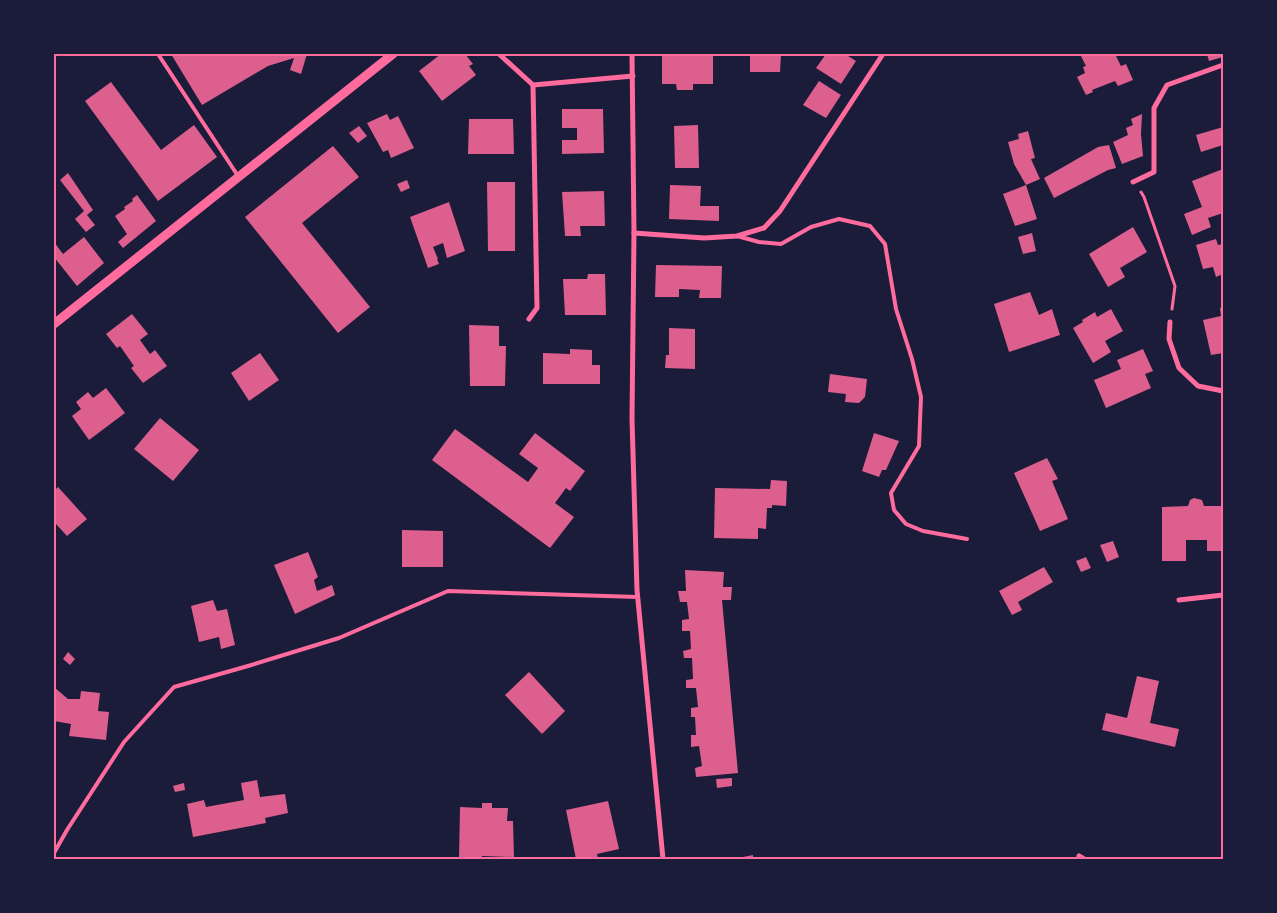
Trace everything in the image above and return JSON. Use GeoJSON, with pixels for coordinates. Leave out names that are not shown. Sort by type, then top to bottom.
{"type":"FeatureCollection","features":[{"type":"Feature","properties":{"kind":"street"},"geometry":{"type":"LineString","coordinates":[[54,324],[393,54]]}},
{"type":"Feature","properties":{"kind":"street"},"geometry":{"type":"LineString","coordinates":[[500,54],[533,85],[537,308],[529,319]]}},
{"type":"Feature","properties":{"kind":"street"},"geometry":{"type":"LineString","coordinates":[[632,54],[634,233],[632,419],[638,597],[662,859]]}},
{"type":"Feature","properties":{"kind":"street"},"geometry":{"type":"LineString","coordinates":[[634,233],[704,238],[737,236],[764,228],[780,211],[883,54]]}},
{"type":"Feature","properties":{"kind":"street"},"geometry":{"type":"LineString","coordinates":[[1134,182],[1154,172],[1154,108],[1168,85],[1223,64]]}},
{"type":"Feature","properties":{"kind":"street"},"geometry":{"type":"LineString","coordinates":[[533,85],[633,76]]}},
{"type":"Feature","properties":{"kind":"street"},"geometry":{"type":"LineString","coordinates":[[1170,322],[1169,338],[1179,368],[1198,386],[1223,391]]}},
{"type":"Feature","properties":{"kind":"street"},"geometry":{"type":"LineString","coordinates":[[1179,600],[1223,596]]}},
{"type":"Feature","properties":{"kind":"lane"},"geometry":{"type":"LineString","coordinates":[[158,54],[238,176]]}},
{"type":"Feature","properties":{"kind":"lane"},"geometry":{"type":"LineString","coordinates":[[737,236],[759,242],[781,244],[811,227],[839,219],[870,226],[885,244],[896,309],[922,397],[919,446],[891,493],[894,510],[906,524],[923,531],[967,539]]}},
{"type":"Feature","properties":{"kind":"lane"},"geometry":{"type":"LineString","coordinates":[[54,853],[124,742],[174,687],[339,638],[448,591],[638,597]]}},
{"type":"Feature","properties":{"kind":"path"},"geometry":{"type":"LineString","coordinates":[[1134,182],[1144,197],[1175,286],[1170,322]]}},
{"type":"Feature","properties":{"kind":"building"},"geometry":{"type":"Polygon","coordinates":[[[171,54],[307,54],[301,74],[290,70],[294,58],[268,66],[202,105],[171,54]]]}},
{"type":"Feature","properties":{"kind":"building"},"geometry":{"type":"Polygon","coordinates":[[[441,54],[465,54],[473,64],[469,66],[476,75],[442,101],[419,71],[441,54]]]}},
{"type":"Feature","properties":{"kind":"building"},"geometry":{"type":"Polygon","coordinates":[[[662,54],[713,54],[713,84],[693,84],[693,90],[677,90],[676,84],[662,84],[662,54]]]}},
{"type":"Feature","properties":{"kind":"building"},"geometry":{"type":"Polygon","coordinates":[[[750,54],[781,54],[780,72],[750,72],[750,54]]]}},
{"type":"Feature","properties":{"kind":"building"},"geometry":{"type":"Polygon","coordinates":[[[826,54],[850,54],[848,56],[856,61],[841,84],[816,68],[826,54]]]}},
{"type":"Feature","properties":{"kind":"building"},"geometry":{"type":"Polygon","coordinates":[[[1080,54],[1115,54],[1121,66],[1126,64],[1133,80],[1118,86],[1115,81],[1092,90],[1093,92],[1086,95],[1077,77],[1085,73],[1083,67],[1086,66],[1080,54]]]}},
{"type":"Feature","properties":{"kind":"building"},"geometry":{"type":"Polygon","coordinates":[[[1207,54],[1223,54],[1223,57],[1209,61],[1207,54]]]}},
{"type":"Feature","properties":{"kind":"building"},"geometry":{"type":"Polygon","coordinates":[[[819,81],[841,95],[826,118],[803,105],[819,81]]]}},
{"type":"Feature","properties":{"kind":"building"},"geometry":{"type":"Polygon","coordinates":[[[111,82],[161,150],[194,125],[217,157],[158,201],[85,101],[111,82]]]}},
{"type":"Feature","properties":{"kind":"building"},"geometry":{"type":"Polygon","coordinates":[[[562,109],[603,109],[604,153],[562,154],[562,140],[577,140],[577,128],[562,128],[562,109]]]}},
{"type":"Feature","properties":{"kind":"building"},"geometry":{"type":"Polygon","coordinates":[[[387,114],[390,120],[398,116],[414,148],[391,158],[388,150],[383,152],[367,123],[387,114]]]}},
{"type":"Feature","properties":{"kind":"building"},"geometry":{"type":"Polygon","coordinates":[[[1142,114],[1143,156],[1122,164],[1113,142],[1128,135],[1126,128],[1133,125],[1131,119],[1142,114]]]}},
{"type":"Feature","properties":{"kind":"building"},"geometry":{"type":"Polygon","coordinates":[[[469,119],[513,119],[514,154],[468,154],[469,119]]]}},
{"type":"Feature","properties":{"kind":"building"},"geometry":{"type":"Polygon","coordinates":[[[698,125],[699,168],[675,168],[674,126],[698,125]]]}},
{"type":"Feature","properties":{"kind":"building"},"geometry":{"type":"Polygon","coordinates":[[[359,126],[367,136],[358,143],[349,133],[359,126]]]}},
{"type":"Feature","properties":{"kind":"building"},"geometry":{"type":"Polygon","coordinates":[[[1223,127],[1223,145],[1201,152],[1196,135],[1223,127]]]}},
{"type":"Feature","properties":{"kind":"building"},"geometry":{"type":"Polygon","coordinates":[[[1028,131],[1035,158],[1031,159],[1040,179],[1026,185],[1014,164],[1008,142],[1019,139],[1018,134],[1028,131]]]}},
{"type":"Feature","properties":{"kind":"building"},"geometry":{"type":"Polygon","coordinates":[[[1109,145],[1116,168],[1108,170],[1054,198],[1044,178],[1098,147],[1109,145]]]}},
{"type":"Feature","properties":{"kind":"building"},"geometry":{"type":"Polygon","coordinates":[[[333,146],[359,177],[302,223],[370,307],[338,333],[245,217],[333,146]]]}},
{"type":"Feature","properties":{"kind":"building"},"geometry":{"type":"Polygon","coordinates":[[[1223,169],[1223,213],[1208,218],[1211,227],[1192,235],[1184,214],[1202,207],[1192,181],[1223,169]]]}},
{"type":"Feature","properties":{"kind":"building"},"geometry":{"type":"Polygon","coordinates":[[[68,173],[93,210],[87,215],[95,225],[86,232],[75,219],[84,211],[60,180],[68,173]]]}},
{"type":"Feature","properties":{"kind":"building"},"geometry":{"type":"Polygon","coordinates":[[[407,180],[410,188],[401,192],[397,184],[407,180]]]}},
{"type":"Feature","properties":{"kind":"building"},"geometry":{"type":"Polygon","coordinates":[[[487,182],[515,182],[515,251],[488,251],[487,182]]]}},
{"type":"Feature","properties":{"kind":"building"},"geometry":{"type":"Polygon","coordinates":[[[670,185],[701,186],[700,206],[719,206],[719,221],[669,219],[670,185]]]}},
{"type":"Feature","properties":{"kind":"building"},"geometry":{"type":"Polygon","coordinates":[[[1026,185],[1037,219],[1015,226],[1003,194],[1026,185]]]}},
{"type":"Feature","properties":{"kind":"building"},"geometry":{"type":"Polygon","coordinates":[[[604,191],[605,226],[580,226],[581,236],[565,236],[562,192],[604,191]]]}},
{"type":"Feature","properties":{"kind":"building"},"geometry":{"type":"Polygon","coordinates":[[[137,195],[156,221],[123,248],[118,242],[127,234],[115,216],[125,209],[124,207],[133,201],[132,199],[137,195]]]}},
{"type":"Feature","properties":{"kind":"building"},"geometry":{"type":"Polygon","coordinates":[[[449,202],[465,251],[447,258],[443,243],[433,247],[439,264],[428,268],[410,217],[449,202]]]}},
{"type":"Feature","properties":{"kind":"building"},"geometry":{"type":"Polygon","coordinates":[[[1133,227],[1147,252],[1120,268],[1125,277],[1108,287],[1089,254],[1133,227]]]}},
{"type":"Feature","properties":{"kind":"building"},"geometry":{"type":"Polygon","coordinates":[[[1032,233],[1036,251],[1023,254],[1018,237],[1032,233]]]}},
{"type":"Feature","properties":{"kind":"building"},"geometry":{"type":"Polygon","coordinates":[[[84,237],[104,263],[77,286],[54,257],[54,242],[63,254],[84,237]]]}},
{"type":"Feature","properties":{"kind":"building"},"geometry":{"type":"Polygon","coordinates":[[[1216,239],[1218,245],[1223,244],[1223,274],[1216,277],[1213,267],[1203,269],[1196,245],[1216,239]]]}},
{"type":"Feature","properties":{"kind":"building"},"geometry":{"type":"Polygon","coordinates":[[[656,265],[722,266],[721,298],[699,298],[700,290],[679,289],[679,297],[655,297],[656,265]]]}},
{"type":"Feature","properties":{"kind":"building"},"geometry":{"type":"Polygon","coordinates":[[[588,274],[605,274],[606,315],[565,315],[563,279],[587,279],[588,274]]]}},
{"type":"Feature","properties":{"kind":"building"},"geometry":{"type":"Polygon","coordinates":[[[1030,292],[1039,315],[1052,309],[1060,335],[1009,352],[994,304],[1030,292]]]}},
{"type":"Feature","properties":{"kind":"building"},"geometry":{"type":"Polygon","coordinates":[[[1223,307],[1223,353],[1211,355],[1203,320],[1221,316],[1220,308],[1223,307]]]}},
{"type":"Feature","properties":{"kind":"building"},"geometry":{"type":"Polygon","coordinates":[[[1111,309],[1123,331],[1105,341],[1111,352],[1093,363],[1073,328],[1095,312],[1097,317],[1111,309]]]}},
{"type":"Feature","properties":{"kind":"building"},"geometry":{"type":"Polygon","coordinates":[[[132,314],[148,334],[140,340],[150,354],[155,350],[167,366],[143,383],[131,368],[134,366],[120,346],[117,348],[106,334],[132,314]]]}},
{"type":"Feature","properties":{"kind":"building"},"geometry":{"type":"Polygon","coordinates":[[[469,325],[499,326],[499,346],[506,346],[505,386],[470,386],[469,325]]]}},
{"type":"Feature","properties":{"kind":"building"},"geometry":{"type":"Polygon","coordinates":[[[669,328],[695,329],[695,369],[665,368],[666,355],[669,355],[669,328]]]}},
{"type":"Feature","properties":{"kind":"building"},"geometry":{"type":"Polygon","coordinates":[[[570,349],[592,350],[592,365],[600,365],[600,384],[543,384],[543,353],[570,354],[570,349]]]}},
{"type":"Feature","properties":{"kind":"building"},"geometry":{"type":"Polygon","coordinates":[[[1143,349],[1153,371],[1145,374],[1151,388],[1106,408],[1094,380],[1121,369],[1117,360],[1143,349]]]}},
{"type":"Feature","properties":{"kind":"building"},"geometry":{"type":"Polygon","coordinates":[[[260,353],[279,380],[249,401],[231,373],[260,353]]]}},
{"type":"Feature","properties":{"kind":"building"},"geometry":{"type":"Polygon","coordinates":[[[830,374],[867,379],[865,397],[859,403],[845,402],[846,394],[828,392],[830,374]]]}},
{"type":"Feature","properties":{"kind":"building"},"geometry":{"type":"Polygon","coordinates":[[[106,388],[125,413],[89,440],[72,416],[81,409],[76,402],[88,392],[93,398],[106,388]]]}},
{"type":"Feature","properties":{"kind":"building"},"geometry":{"type":"Polygon","coordinates":[[[160,418],[199,450],[173,481],[134,449],[160,418]]]}},
{"type":"Feature","properties":{"kind":"building"},"geometry":{"type":"Polygon","coordinates":[[[455,429],[528,482],[538,468],[519,454],[535,433],[585,471],[570,491],[566,488],[555,503],[574,517],[550,548],[432,460],[455,429]]]}},
{"type":"Feature","properties":{"kind":"building"},"geometry":{"type":"Polygon","coordinates":[[[874,433],[899,441],[886,470],[882,470],[879,477],[862,471],[874,433]]]}},
{"type":"Feature","properties":{"kind":"building"},"geometry":{"type":"Polygon","coordinates":[[[1047,458],[1058,479],[1052,481],[1068,519],[1040,531],[1014,473],[1047,458]]]}},
{"type":"Feature","properties":{"kind":"building"},"geometry":{"type":"Polygon","coordinates":[[[771,480],[787,481],[786,506],[772,505],[772,508],[767,508],[766,529],[758,528],[758,539],[714,538],[715,488],[770,489],[771,480]]]}},
{"type":"Feature","properties":{"kind":"building"},"geometry":{"type":"Polygon","coordinates":[[[58,487],[87,519],[67,536],[56,524],[54,525],[54,491],[58,487]]]}},
{"type":"Feature","properties":{"kind":"building"},"geometry":{"type":"Polygon","coordinates":[[[1194,498],[1202,500],[1204,506],[1223,506],[1223,551],[1207,551],[1207,540],[1186,540],[1186,561],[1162,561],[1162,507],[1188,506],[1190,500],[1194,498]]]}},
{"type":"Feature","properties":{"kind":"building"},"geometry":{"type":"Polygon","coordinates":[[[402,530],[443,531],[443,567],[402,567],[402,530]]]}},
{"type":"Feature","properties":{"kind":"building"},"geometry":{"type":"Polygon","coordinates":[[[1113,541],[1119,557],[1107,562],[1100,545],[1113,541]]]}},
{"type":"Feature","properties":{"kind":"building"},"geometry":{"type":"Polygon","coordinates":[[[308,552],[318,577],[314,580],[317,591],[332,585],[335,595],[295,614],[274,565],[308,552]]]}},
{"type":"Feature","properties":{"kind":"building"},"geometry":{"type":"Polygon","coordinates":[[[1086,557],[1091,568],[1081,572],[1076,561],[1086,557]]]}},
{"type":"Feature","properties":{"kind":"building"},"geometry":{"type":"Polygon","coordinates":[[[1044,567],[1053,582],[1018,602],[1022,610],[1012,615],[999,591],[1044,567]]]}},
{"type":"Feature","properties":{"kind":"building"},"geometry":{"type":"Polygon","coordinates":[[[685,570],[724,572],[723,587],[732,587],[731,600],[722,600],[738,773],[696,777],[695,768],[702,766],[699,746],[691,747],[691,735],[696,735],[695,717],[691,717],[691,708],[698,707],[696,688],[686,688],[686,680],[693,679],[692,658],[684,658],[683,651],[691,649],[690,631],[682,631],[682,620],[689,619],[687,602],[680,602],[678,591],[686,591],[685,570]]]}},
{"type":"Feature","properties":{"kind":"building"},"geometry":{"type":"Polygon","coordinates":[[[213,600],[217,611],[227,609],[235,645],[221,649],[219,637],[199,642],[191,606],[213,600]]]}},
{"type":"Feature","properties":{"kind":"building"},"geometry":{"type":"Polygon","coordinates":[[[68,652],[75,659],[70,665],[63,659],[68,652]]]}},
{"type":"Feature","properties":{"kind":"building"},"geometry":{"type":"Polygon","coordinates":[[[529,672],[565,711],[542,734],[505,695],[529,672]]]}},
{"type":"Feature","properties":{"kind":"building"},"geometry":{"type":"Polygon","coordinates":[[[1137,676],[1159,681],[1150,723],[1179,729],[1175,747],[1102,730],[1106,713],[1127,718],[1137,676]]]}},
{"type":"Feature","properties":{"kind":"building"},"geometry":{"type":"Polygon","coordinates":[[[54,687],[68,699],[80,699],[81,691],[100,693],[98,711],[109,712],[106,740],[69,736],[71,724],[54,721],[54,687]]]}},
{"type":"Feature","properties":{"kind":"building"},"geometry":{"type":"Polygon","coordinates":[[[732,778],[732,786],[717,788],[716,779],[732,778]]]}},
{"type":"Feature","properties":{"kind":"building"},"geometry":{"type":"Polygon","coordinates":[[[257,780],[260,797],[285,794],[288,813],[265,818],[266,823],[193,837],[187,804],[204,800],[206,807],[244,800],[241,783],[257,780]]]}},
{"type":"Feature","properties":{"kind":"building"},"geometry":{"type":"Polygon","coordinates":[[[184,783],[185,790],[175,792],[173,786],[184,783]]]}},
{"type":"Feature","properties":{"kind":"building"},"geometry":{"type":"Polygon","coordinates":[[[608,801],[619,849],[597,854],[598,859],[576,859],[566,810],[608,801]]]}},
{"type":"Feature","properties":{"kind":"building"},"geometry":{"type":"Polygon","coordinates":[[[482,803],[492,803],[492,808],[508,808],[507,821],[513,821],[514,857],[482,856],[482,859],[459,859],[460,807],[482,808],[482,803]]]}},
{"type":"Feature","properties":{"kind":"building"},"geometry":{"type":"Polygon","coordinates":[[[753,855],[753,859],[743,859],[743,857],[753,855]]]}}]}
